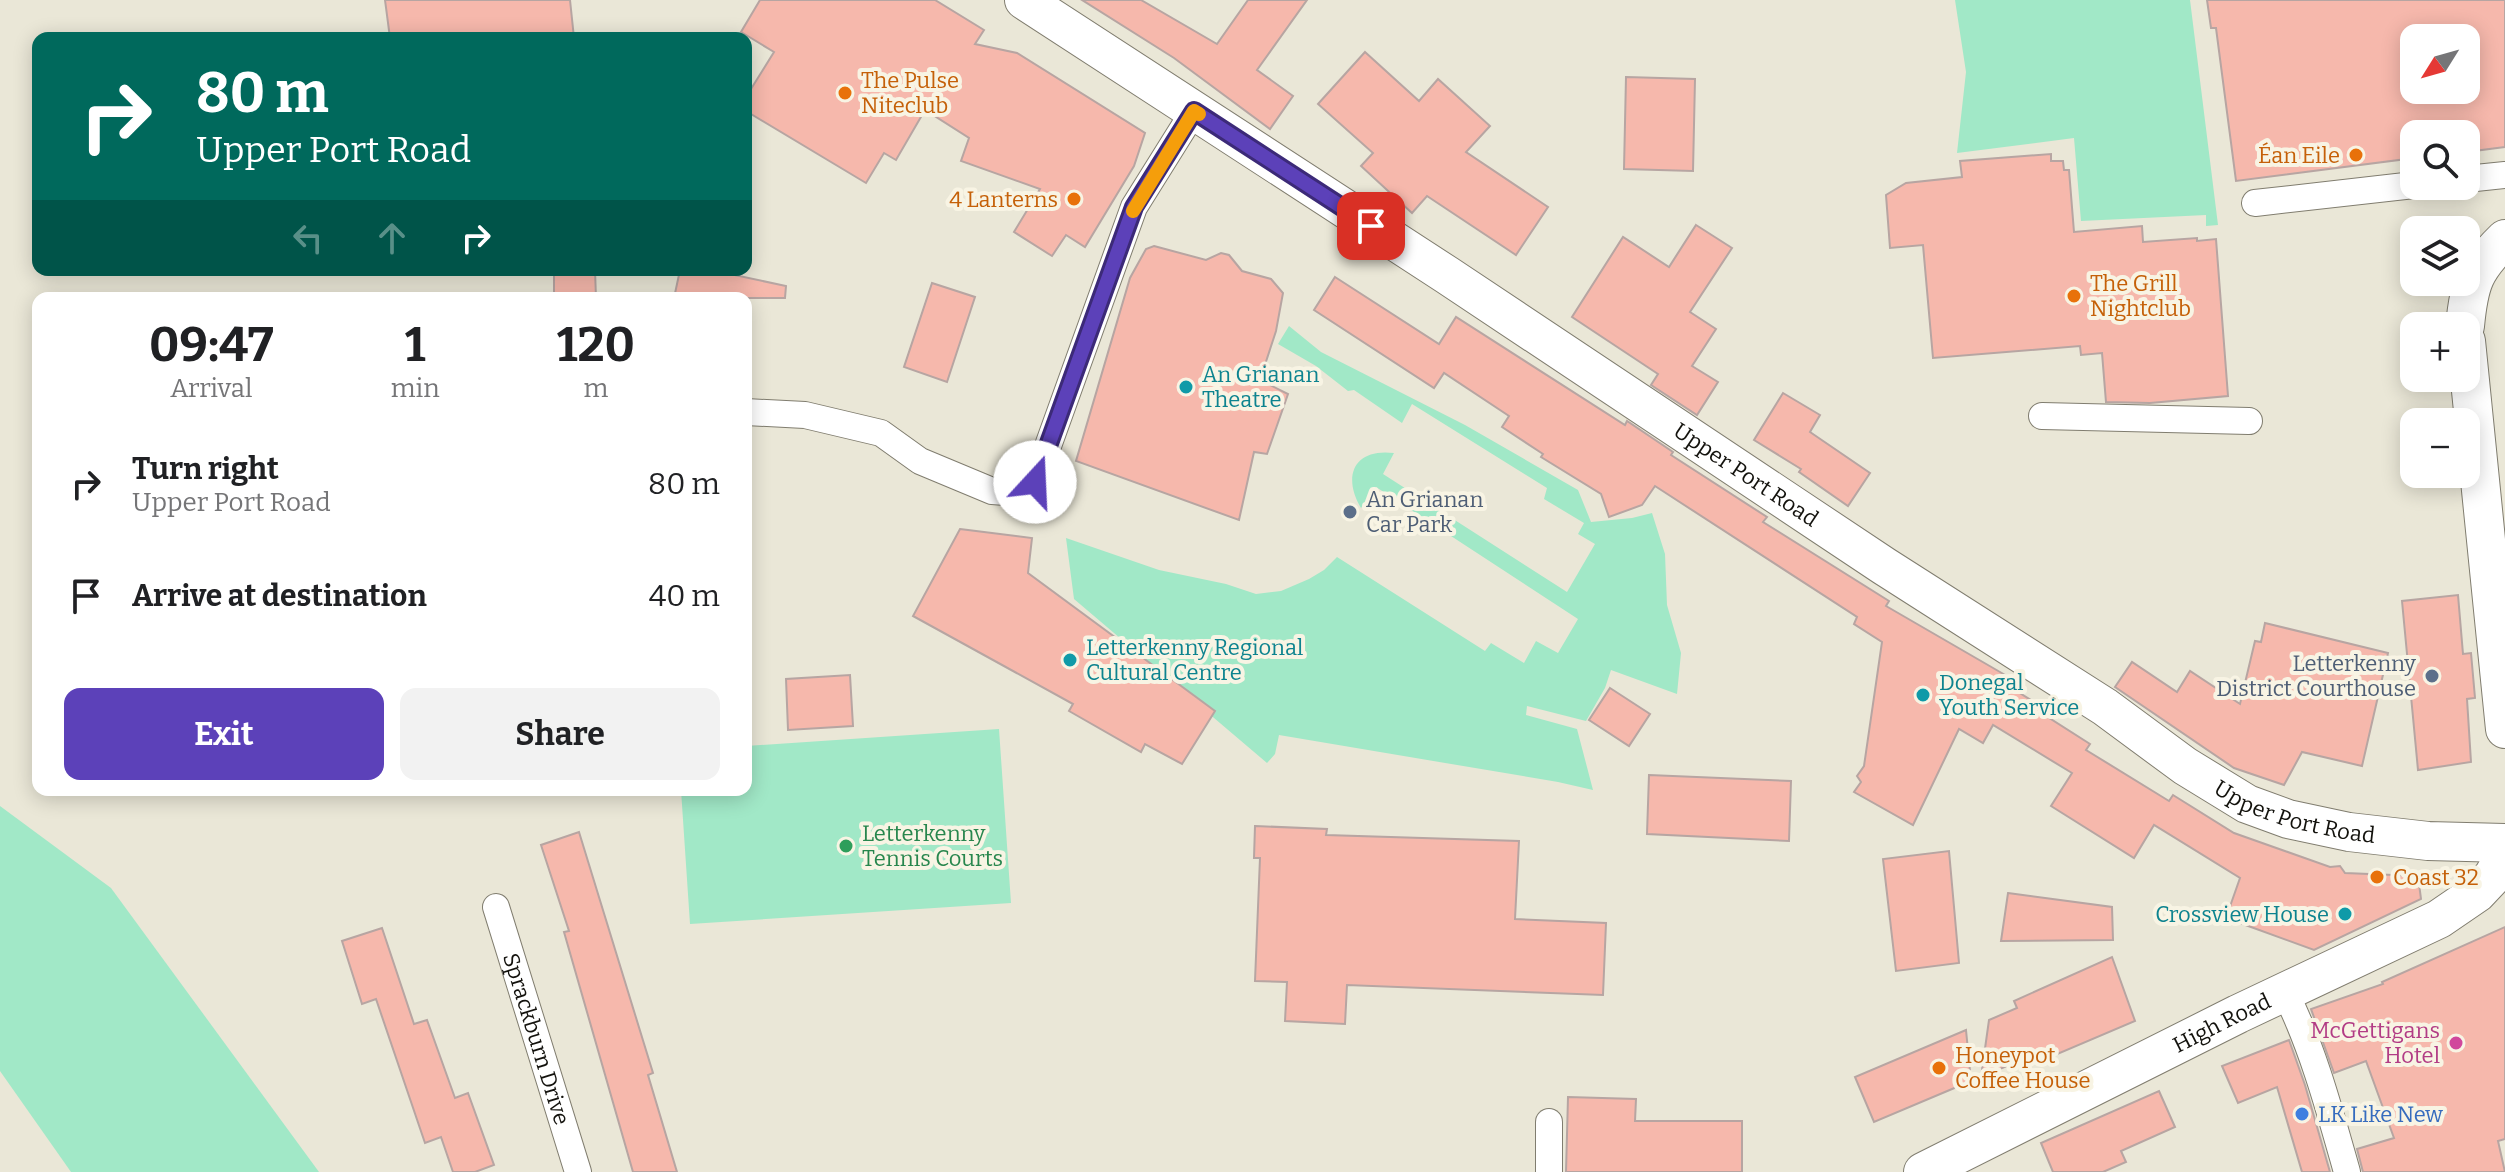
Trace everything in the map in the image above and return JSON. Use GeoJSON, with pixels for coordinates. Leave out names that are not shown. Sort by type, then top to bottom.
{"type":"FeatureCollection","features":[{"type":"Feature","properties":{"kind":"street","name":"Upper Port Road"},"geometry":{"type":"LineString","coordinates":[[1024,0],[1447,275],[1884,566],[2105,707],[2185,766],[2247,804],[2288,819],[2349,832],[2428,841],[2505,843]]}},
{"type":"Feature","properties":{"kind":"street"},"geometry":{"type":"LineString","coordinates":[[752,412],[805,415],[881,433],[920,461],[967,482],[992,491],[1019,493],[1035,482],[1134,207],[1194,111]]}},
{"type":"Feature","properties":{"kind":"street"},"geometry":{"type":"LineString","coordinates":[[2480,178],[2505,175]]}},
{"type":"Feature","properties":{"kind":"street"},"geometry":{"type":"LineString","coordinates":[[2255,203],[2400,187]]}},
{"type":"Feature","properties":{"kind":"street"},"geometry":{"type":"LineString","coordinates":[[2466,312],[2468,289],[2487,257],[2505,239]]}},
{"type":"Feature","properties":{"kind":"street"},"geometry":{"type":"LineString","coordinates":[[2471,392],[2505,729]]}},
{"type":"Feature","properties":{"kind":"street"},"geometry":{"type":"LineString","coordinates":[[2042,416],[2249,421]]}},
{"type":"Feature","properties":{"kind":"street","name":"High Road"},"geometry":{"type":"LineString","coordinates":[[1923,1172],[1978,1157],[2285,992],[2451,911],[2477,893],[2493,876],[2505,855]]}},
{"type":"Feature","properties":{"kind":"street","name":"Sprackburn Drive"},"geometry":{"type":"LineString","coordinates":[[496,907],[578,1172]]}},
{"type":"Feature","properties":{"kind":"street"},"geometry":{"type":"LineString","coordinates":[[2285,992],[2333,1121],[2347,1172]]}},
{"type":"Feature","properties":{"kind":"street"},"geometry":{"type":"LineString","coordinates":[[1549,1122],[1549,1172]]}},
{"type":"Feature","properties":{"kind":"green space"},"geometry":{"type":"Polygon","coordinates":[[[1955,0],[2190,0],[2218,225],[2206,226],[2206,215],[2081,221],[2074,138],[1957,153],[1966,72],[1955,0]]]}},
{"type":"Feature","properties":{"kind":"green space"},"geometry":{"type":"Polygon","coordinates":[[[1289,326],[1321,352],[1465,425],[1578,490],[1591,522],[1652,513],[1665,554],[1667,605],[1681,653],[1677,694],[1611,670],[1605,688],[1586,721],[1527,706],[1526,715],[1577,729],[1593,790],[1279,735],[1275,754],[1267,763],[1074,599],[1066,538],[1159,570],[1226,584],[1256,594],[1281,591],[1309,579],[1337,557],[1485,651],[1491,643],[1524,663],[1536,641],[1558,653],[1578,619],[1376,487],[1361,508],[1355,496],[1353,475],[1355,467],[1369,455],[1394,453],[1383,474],[1567,592],[1595,544],[1578,534],[1584,523],[1544,499],[1547,488],[1412,404],[1402,423],[1354,390],[1348,391],[1316,366],[1278,344],[1289,326]]]}},
{"type":"Feature","properties":{"kind":"green space","name":"Letterkenny Tennis Courts"},"geometry":{"type":"Polygon","coordinates":[[[999,729],[1011,903],[690,924],[681,796],[752,796],[752,746],[999,729]]]}},
{"type":"Feature","properties":{"kind":"green space"},"geometry":{"type":"Polygon","coordinates":[[[0,806],[111,888],[319,1172],[71,1172],[0,1071],[0,806]]]}},
{"type":"Feature","properties":{"kind":"building"},"geometry":{"type":"Polygon","coordinates":[[[385,0],[570,0],[573,32],[389,32],[385,0]]]}},
{"type":"Feature","properties":{"kind":"building"},"geometry":{"type":"Polygon","coordinates":[[[760,0],[935,0],[984,30],[975,44],[1017,53],[1145,133],[1134,166],[1085,247],[1066,235],[1052,256],[1014,232],[1040,189],[961,161],[969,138],[925,110],[896,160],[884,153],[866,183],[752,115],[752,87],[774,52],[752,39],[752,32],[741,32],[760,0]]]}},
{"type":"Feature","properties":{"kind":"building"},"geometry":{"type":"Polygon","coordinates":[[[1082,0],[1141,0],[1217,44],[1248,0],[1307,0],[1257,70],[1293,96],[1270,129],[1174,58],[1082,0]]]}},
{"type":"Feature","properties":{"kind":"building"},"geometry":{"type":"Polygon","coordinates":[[[2207,0],[2505,0],[2505,147],[2480,150],[2480,120],[2400,120],[2400,160],[2236,181],[2216,28],[2211,28],[2207,0]]]}},
{"type":"Feature","properties":{"kind":"building"},"geometry":{"type":"Polygon","coordinates":[[[1365,52],[1419,101],[1438,79],[1490,126],[1466,152],[1548,207],[1516,255],[1427,196],[1412,213],[1361,166],[1373,153],[1318,104],[1365,52]]]}},
{"type":"Feature","properties":{"kind":"building"},"geometry":{"type":"Polygon","coordinates":[[[1626,77],[1695,79],[1693,171],[1624,169],[1626,77]]]}},
{"type":"Feature","properties":{"kind":"building","name":"The Grill Nightclub"},"geometry":{"type":"Polygon","coordinates":[[[2051,154],[2051,161],[2063,161],[2064,170],[2069,170],[2074,232],[2142,226],[2143,242],[2216,239],[2228,396],[2150,403],[2106,402],[2102,353],[2081,355],[2080,346],[1933,358],[1923,245],[1890,248],[1886,195],[1906,183],[1962,177],[1960,161],[2051,154]]]}},
{"type":"Feature","properties":{"kind":"building"},"geometry":{"type":"Polygon","coordinates":[[[1696,225],[1732,248],[1690,312],[1716,329],[1692,366],[1718,382],[1697,415],[1651,385],[1658,374],[1572,317],[1623,237],[1669,267],[1696,225]]]}},
{"type":"Feature","properties":{"kind":"building","name":"An Grianan Theatre"},"geometry":{"type":"Polygon","coordinates":[[[1154,246],[1206,260],[1221,253],[1229,255],[1242,271],[1271,279],[1283,293],[1276,331],[1260,380],[1288,394],[1267,454],[1254,452],[1239,520],[1076,461],[1130,278],[1146,249],[1154,246]]]}},
{"type":"Feature","properties":{"kind":"building"},"geometry":{"type":"Polygon","coordinates":[[[554,276],[595,276],[596,292],[554,292],[554,276]]]}},
{"type":"Feature","properties":{"kind":"building"},"geometry":{"type":"Polygon","coordinates":[[[679,276],[739,276],[786,286],[785,298],[752,298],[752,292],[675,292],[679,276]]]}},
{"type":"Feature","properties":{"kind":"building"},"geometry":{"type":"Polygon","coordinates":[[[1335,277],[1439,344],[1456,317],[1625,425],[1627,421],[1673,452],[1671,455],[1767,517],[1763,522],[1889,601],[1886,606],[2019,683],[2015,690],[2042,707],[2040,712],[2090,744],[2086,750],[2169,801],[2173,795],[2234,833],[2330,867],[2340,866],[2345,873],[2418,876],[2421,899],[2314,950],[2240,923],[2227,915],[2240,878],[2154,825],[2134,858],[2051,806],[2072,773],[1993,725],[1983,743],[1959,729],[1913,825],[1854,792],[1861,782],[1857,776],[1864,766],[1882,642],[1854,624],[1857,617],[1655,486],[1642,505],[1609,517],[1601,494],[1541,457],[1543,454],[1502,427],[1509,416],[1444,373],[1434,388],[1314,310],[1335,277]]]}},
{"type":"Feature","properties":{"kind":"building"},"geometry":{"type":"Polygon","coordinates":[[[932,283],[975,297],[947,382],[904,367],[932,283]]]}},
{"type":"Feature","properties":{"kind":"building"},"geometry":{"type":"Polygon","coordinates":[[[1783,393],[1820,415],[1810,432],[1870,473],[1848,506],[1799,472],[1801,469],[1754,440],[1783,393]]]}},
{"type":"Feature","properties":{"kind":"building","name":"Letterkenny Regional Cultural Centre"},"geometry":{"type":"Polygon","coordinates":[[[960,529],[1032,538],[1028,573],[1215,711],[1182,764],[1145,744],[1141,752],[1069,711],[1073,704],[913,616],[960,529]]]}},
{"type":"Feature","properties":{"kind":"building","name":"Letterkenny District Courthouse"},"geometry":{"type":"Polygon","coordinates":[[[2458,595],[2463,654],[2471,653],[2475,698],[2467,699],[2471,762],[2418,770],[2402,601],[2458,595]]]}},
{"type":"Feature","properties":{"kind":"building"},"geometry":{"type":"Polygon","coordinates":[[[2265,623],[2388,653],[2362,766],[2302,752],[2284,785],[2234,768],[2115,687],[2132,662],[2177,692],[2190,671],[2240,704],[2255,641],[2261,642],[2265,623]]]}},
{"type":"Feature","properties":{"kind":"building"},"geometry":{"type":"Polygon","coordinates":[[[850,675],[853,726],[788,730],[786,679],[850,675]]]}},
{"type":"Feature","properties":{"kind":"building"},"geometry":{"type":"Polygon","coordinates":[[[1610,688],[1650,714],[1629,746],[1589,720],[1610,688]]]}},
{"type":"Feature","properties":{"kind":"building"},"geometry":{"type":"Polygon","coordinates":[[[1649,775],[1791,781],[1789,841],[1647,834],[1649,775]]]}},
{"type":"Feature","properties":{"kind":"building"},"geometry":{"type":"Polygon","coordinates":[[[1255,826],[1327,829],[1326,835],[1519,841],[1515,919],[1606,923],[1603,995],[1347,985],[1345,1024],[1285,1021],[1287,982],[1255,981],[1260,858],[1254,858],[1255,826]]]}},
{"type":"Feature","properties":{"kind":"building"},"geometry":{"type":"Polygon","coordinates":[[[579,832],[653,1073],[648,1075],[677,1172],[633,1172],[564,932],[569,931],[541,845],[579,832]]]}},
{"type":"Feature","properties":{"kind":"building"},"geometry":{"type":"Polygon","coordinates":[[[1949,851],[1959,963],[1896,971],[1883,859],[1949,851]]]}},
{"type":"Feature","properties":{"kind":"building"},"geometry":{"type":"Polygon","coordinates":[[[2008,893],[2112,907],[2113,940],[2001,941],[2008,893]]]}},
{"type":"Feature","properties":{"kind":"building","name":"McGettigans Hotel"},"geometry":{"type":"Polygon","coordinates":[[[2505,927],[2505,1139],[2498,1141],[2505,1172],[2363,1172],[2357,1149],[2394,1138],[2366,1061],[2334,1073],[2311,1009],[2383,984],[2505,927]]]}},
{"type":"Feature","properties":{"kind":"building"},"geometry":{"type":"Polygon","coordinates":[[[382,928],[414,1024],[427,1020],[455,1098],[468,1093],[494,1165],[475,1172],[453,1172],[441,1137],[425,1143],[376,999],[362,1004],[342,941],[382,928]]]}},
{"type":"Feature","properties":{"kind":"building"},"geometry":{"type":"Polygon","coordinates":[[[2112,957],[2135,1021],[2041,1061],[2038,1053],[1981,1077],[1989,1020],[2017,1008],[2014,1001],[2112,957]]]}},
{"type":"Feature","properties":{"kind":"building","name":"Honeypot Coffee House"},"geometry":{"type":"Polygon","coordinates":[[[1966,1030],[1971,1081],[1874,1122],[1855,1077],[1966,1030]]]}},
{"type":"Feature","properties":{"kind":"building"},"geometry":{"type":"Polygon","coordinates":[[[2289,1040],[2330,1172],[2302,1172],[2277,1087],[2238,1103],[2222,1066],[2289,1040]]]}},
{"type":"Feature","properties":{"kind":"building"},"geometry":{"type":"Polygon","coordinates":[[[2159,1091],[2175,1127],[2121,1151],[2126,1162],[2103,1172],[2053,1172],[2041,1143],[2159,1091]]]}},
{"type":"Feature","properties":{"kind":"building"},"geometry":{"type":"Polygon","coordinates":[[[1568,1097],[1636,1099],[1635,1121],[1742,1121],[1742,1172],[1566,1172],[1568,1097]]]}},
{"type":"Feature","properties":{"kind":"slow traffic"},"geometry":{"type":"LineString","coordinates":[[1133,211],[1194,111],[1199,114]]}},
{"type":"Feature","properties":{"kind":"place","name":"The Pulse Niteclub"},"geometry":{"type":"Point","coordinates":[845,93]}},
{"type":"Feature","properties":{"kind":"place","name":"Éan Eile"},"geometry":{"type":"Point","coordinates":[2356,155]}},
{"type":"Feature","properties":{"kind":"place","name":"4 Lanterns"},"geometry":{"type":"Point","coordinates":[1074,199]}},
{"type":"Feature","properties":{"kind":"place","name":"The Grill Nightclub"},"geometry":{"type":"Point","coordinates":[2074,296]}},
{"type":"Feature","properties":{"kind":"place","name":"An Grianan Theatre"},"geometry":{"type":"Point","coordinates":[1186,387]}},
{"type":"Feature","properties":{"kind":"place","name":"An Grianan Car Park"},"geometry":{"type":"Point","coordinates":[1350,512]}},
{"type":"Feature","properties":{"kind":"place","name":"Letterkenny Regional Cultural Centre"},"geometry":{"type":"Point","coordinates":[1070,660]}},
{"type":"Feature","properties":{"kind":"place","name":"Letterkenny District Courthouse"},"geometry":{"type":"Point","coordinates":[2432,676]}},
{"type":"Feature","properties":{"kind":"place","name":"Donegal Youth Service"},"geometry":{"type":"Point","coordinates":[1923,695]}},
{"type":"Feature","properties":{"kind":"place","name":"Letterkenny Tennis Courts"},"geometry":{"type":"Point","coordinates":[846,846]}},
{"type":"Feature","properties":{"kind":"place","name":"Coast 32"},"geometry":{"type":"Point","coordinates":[2377,877]}},
{"type":"Feature","properties":{"kind":"place","name":"Crossview House"},"geometry":{"type":"Point","coordinates":[2345,914]}},
{"type":"Feature","properties":{"kind":"place","name":"McGettigans Hotel"},"geometry":{"type":"Point","coordinates":[2456,1043]}},
{"type":"Feature","properties":{"kind":"place","name":"Honeypot Coffee House"},"geometry":{"type":"Point","coordinates":[1939,1068]}},
{"type":"Feature","properties":{"kind":"place","name":"LK Like New"},"geometry":{"type":"Point","coordinates":[2302,1114]}},
{"type":"Feature","properties":{"kind":"route"},"geometry":{"type":"LineString","coordinates":[[1035,482],[1134,207],[1194,111],[1371,226]]}}]}
